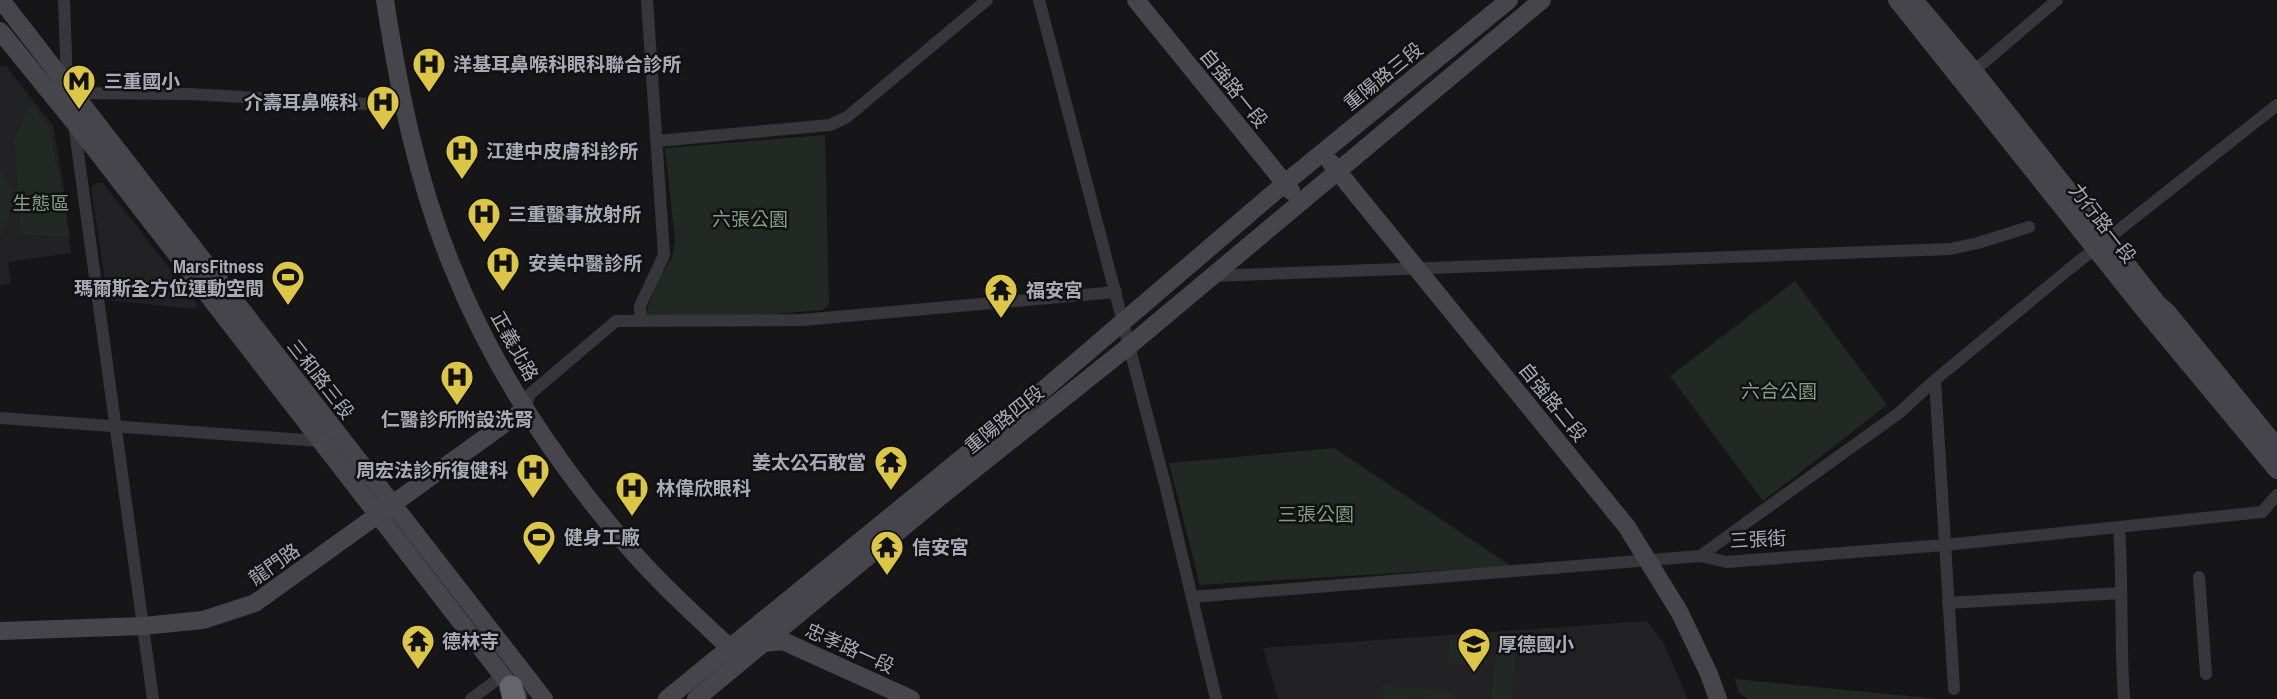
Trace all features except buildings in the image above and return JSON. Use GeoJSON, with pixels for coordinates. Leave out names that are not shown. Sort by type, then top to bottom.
{"type":"FeatureCollection","features":[{"type":"Feature","properties":{"kind":"main road","name":"三和路三段"},"geometry":{"type":"LineString","coordinates":[[1,0],[70,88],[384,511],[512,690]]}},
{"type":"Feature","properties":{"kind":"main road","name":"正義北路"},"geometry":{"type":"LineString","coordinates":[[384,0],[394,66],[420,172],[451,265],[482,333],[525,409],[590,500],[627,545],[730,648]]}},
{"type":"Feature","properties":{"kind":"main road","name":"自強路一段"},"geometry":{"type":"LineString","coordinates":[[1136,0],[1300,202]]}},
{"type":"Feature","properties":{"kind":"main road","name":"重陽路三段"},"geometry":{"type":"LineString","coordinates":[[1284,184],[1509,0]]}},
{"type":"Feature","properties":{"kind":"main road"},"geometry":{"type":"LineString","coordinates":[[1337,170],[1542,0]]}},
{"type":"Feature","properties":{"kind":"main road","name":"力行路一段"},"geometry":{"type":"LineString","coordinates":[[1897,0],[2102,245],[2277,447]]}},
{"type":"Feature","properties":{"kind":"main road","name":"力行路一段"},"geometry":{"type":"LineString","coordinates":[[1914,0],[1974,71],[2102,245],[2277,470]]}},
{"type":"Feature","properties":{"kind":"main road","name":"三和路三段"},"geometry":{"type":"LineString","coordinates":[[3,40],[74,122],[319,441],[384,511],[544,699]]}},
{"type":"Feature","properties":{"kind":"main road","name":"自強路二段"},"geometry":{"type":"LineString","coordinates":[[1322,153],[1627,527],[1650,561],[1692,636],[1718,699]]}},
{"type":"Feature","properties":{"kind":"main road","name":"重陽路四段"},"geometry":{"type":"LineString","coordinates":[[696,699],[941,496],[1129,346],[1337,170]]}},
{"type":"Feature","properties":{"kind":"main road","name":"重陽路四段"},"geometry":{"type":"LineString","coordinates":[[667,699],[1124,323],[1284,184]]}},
{"type":"Feature","properties":{"kind":"main road","name":"龍門路"},"geometry":{"type":"LineString","coordinates":[[0,631],[203,621],[255,603],[525,409]]}},
{"type":"Feature","properties":{"kind":"main road","name":"忠孝路一段"},"geometry":{"type":"LineString","coordinates":[[730,648],[783,641],[911,699]]}},
{"type":"Feature","properties":{"kind":"street"},"geometry":{"type":"LineString","coordinates":[[64,0],[74,122],[153,699]]}},
{"type":"Feature","properties":{"kind":"street"},"geometry":{"type":"LineString","coordinates":[[640,321],[640,306],[664,255],[647,0]]}},
{"type":"Feature","properties":{"kind":"street"},"geometry":{"type":"LineString","coordinates":[[657,141],[830,125],[847,117],[987,0]]}},
{"type":"Feature","properties":{"kind":"street"},"geometry":{"type":"LineString","coordinates":[[1039,0],[1124,323],[1216,699]]}},
{"type":"Feature","properties":{"kind":"street"},"geometry":{"type":"LineString","coordinates":[[1974,71],[2057,0]]}},
{"type":"Feature","properties":{"kind":"street"},"geometry":{"type":"LineString","coordinates":[[3,40],[26,32]]}},
{"type":"Feature","properties":{"kind":"street"},"geometry":{"type":"LineString","coordinates":[[70,88],[403,106]]}},
{"type":"Feature","properties":{"kind":"street"},"geometry":{"type":"LineString","coordinates":[[1700,556],[1899,413],[1935,380],[2277,105]]}},
{"type":"Feature","properties":{"kind":"street"},"geometry":{"type":"LineString","coordinates":[[1211,276],[1950,249],[2029,226]]}},
{"type":"Feature","properties":{"kind":"street"},"geometry":{"type":"LineString","coordinates":[[525,409],[530,394],[616,321],[802,320],[1116,292]]}},
{"type":"Feature","properties":{"kind":"street"},"geometry":{"type":"LineString","coordinates":[[1935,380],[1954,690]]}},
{"type":"Feature","properties":{"kind":"street"},"geometry":{"type":"LineString","coordinates":[[0,418],[319,441]]}},
{"type":"Feature","properties":{"kind":"street","name":"三張街"},"geometry":{"type":"LineString","coordinates":[[1192,597],[1700,556],[1727,562],[1945,545],[2262,512],[2277,495]]}},
{"type":"Feature","properties":{"kind":"street"},"geometry":{"type":"LineString","coordinates":[[2119,527],[2124,699]]}},
{"type":"Feature","properties":{"kind":"street"},"geometry":{"type":"LineString","coordinates":[[2199,577],[2206,674]]}},
{"type":"Feature","properties":{"kind":"street"},"geometry":{"type":"LineString","coordinates":[[1948,603],[2121,593]]}},
{"type":"Feature","properties":{"kind":"street"},"geometry":{"type":"LineString","coordinates":[[471,699],[512,690]]}},
{"type":"Feature","properties":{"kind":"shaded area"},"geometry":{"type":"Polygon","coordinates":[[[0,66],[6,66],[53,126],[71,253],[8,262],[11,284],[0,285],[0,66]]]}},
{"type":"Feature","properties":{"kind":"shaded area"},"geometry":{"type":"Polygon","coordinates":[[[96,183],[103,183],[198,305],[193,309],[108,300],[91,188],[96,183]]]}},
{"type":"Feature","properties":{"kind":"shaded area","name":"厚德國小"},"geometry":{"type":"Polygon","coordinates":[[[1647,621],[1664,644],[1688,699],[1278,699],[1263,648],[1647,621]]]}},
{"type":"Feature","properties":{"kind":"green space","name":"生態區"},"geometry":{"type":"Polygon","coordinates":[[[30,104],[49,128],[70,237],[21,234],[14,140],[30,104]]]}},
{"type":"Feature","properties":{"kind":"green space","name":"六張公園"},"geometry":{"type":"Polygon","coordinates":[[[825,135],[829,304],[823,310],[746,316],[644,317],[659,278],[672,258],[675,240],[665,148],[825,135]]]}},
{"type":"Feature","properties":{"kind":"green space"},"geometry":{"type":"Polygon","coordinates":[[[0,170],[9,186],[11,203],[8,220],[0,236],[0,170]]]}},
{"type":"Feature","properties":{"kind":"green space"},"geometry":{"type":"Polygon","coordinates":[[[118,274],[166,281],[171,289],[140,284],[138,298],[116,295],[118,274]]]}},
{"type":"Feature","properties":{"kind":"green space","name":"六合公園"},"geometry":{"type":"Polygon","coordinates":[[[1795,281],[1887,405],[1763,501],[1670,376],[1795,281]]]}},
{"type":"Feature","properties":{"kind":"green space","name":"三張公園"},"geometry":{"type":"Polygon","coordinates":[[[1334,448],[1511,566],[1200,585],[1169,463],[1334,448]]]}},
{"type":"Feature","properties":{"kind":"green space"},"geometry":{"type":"Polygon","coordinates":[[[1476,638],[1473,666],[1447,664],[1450,640],[1476,638]]]}},
{"type":"Feature","properties":{"kind":"green space"},"geometry":{"type":"Polygon","coordinates":[[[1497,647],[1517,648],[1512,699],[1491,699],[1497,647]]]}},
{"type":"Feature","properties":{"kind":"green space"},"geometry":{"type":"Polygon","coordinates":[[[1735,679],[1939,699],[1748,699],[1739,693],[1735,679]]]}},
{"type":"Feature","properties":{"kind":"green space"},"geometry":{"type":"Polygon","coordinates":[[[1383,685],[1455,691],[1455,699],[1381,698],[1383,685]]]}},
{"type":"Feature","properties":{"kind":"place","name":"洋基耳鼻喉科眼科聯合診所"},"geometry":{"type":"Point","coordinates":[429,94]}},
{"type":"Feature","properties":{"kind":"place","name":"三重國小"},"geometry":{"type":"Point","coordinates":[79,111]}},
{"type":"Feature","properties":{"kind":"place","name":"介壽耳鼻喉科"},"geometry":{"type":"Point","coordinates":[383,132]}},
{"type":"Feature","properties":{"kind":"place","name":"江建中皮膚科診所"},"geometry":{"type":"Point","coordinates":[462,181]}},
{"type":"Feature","properties":{"kind":"place","name":"三重醫事放射所"},"geometry":{"type":"Point","coordinates":[484,244]}},
{"type":"Feature","properties":{"kind":"place","name":"安美中醫診所"},"geometry":{"type":"Point","coordinates":[503,293]}},
{"type":"Feature","properties":{"kind":"place","name":"MarsFitness 瑪爾斯全方位運動空間"},"geometry":{"type":"Point","coordinates":[288,307]}},
{"type":"Feature","properties":{"kind":"place","name":"福安宮"},"geometry":{"type":"Point","coordinates":[1001,320]}},
{"type":"Feature","properties":{"kind":"place","name":"仁醫診所附設洗腎"},"geometry":{"type":"Point","coordinates":[457,407]}},
{"type":"Feature","properties":{"kind":"place","name":"姜太公石敢當"},"geometry":{"type":"Point","coordinates":[891,492]}},
{"type":"Feature","properties":{"kind":"place","name":"周宏法診所復健科"},"geometry":{"type":"Point","coordinates":[533,500]}},
{"type":"Feature","properties":{"kind":"place","name":"林偉欣眼科"},"geometry":{"type":"Point","coordinates":[632,518]}},
{"type":"Feature","properties":{"kind":"place","name":"健身工廠"},"geometry":{"type":"Point","coordinates":[539,567]}},
{"type":"Feature","properties":{"kind":"place","name":"信安宮"},"geometry":{"type":"Point","coordinates":[887,577]}},
{"type":"Feature","properties":{"kind":"place","name":"德林寺"},"geometry":{"type":"Point","coordinates":[418,671]}},
{"type":"Feature","properties":{"kind":"place","name":"厚德國小"},"geometry":{"type":"Point","coordinates":[1474,674]}}]}
